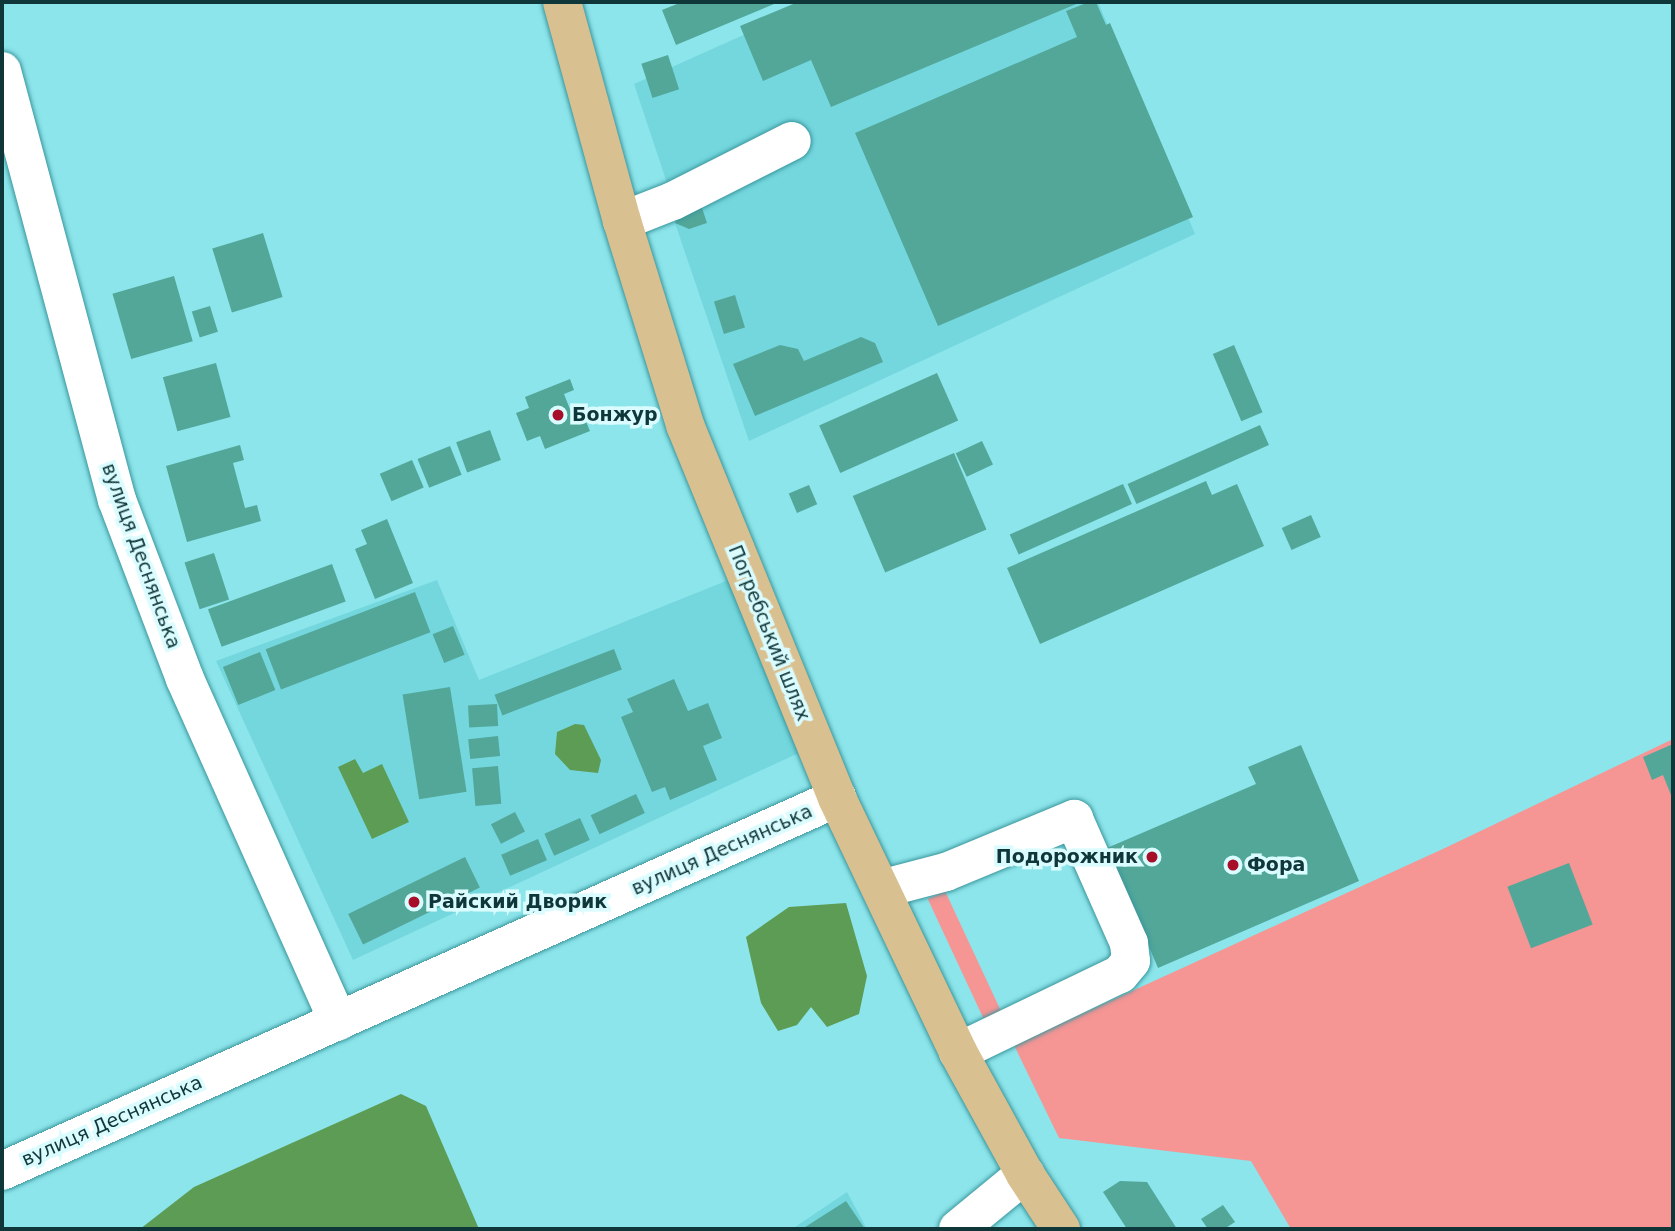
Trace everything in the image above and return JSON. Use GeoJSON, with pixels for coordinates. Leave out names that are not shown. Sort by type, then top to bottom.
{"type":"FeatureCollection","features":[{"type":"Feature","properties":{"kind":"main road","name":"Погребський шлях"},"geometry":{"type":"LineString","coordinates":[[562,2],[622,221],[685,425],[837,798],[958,1052],[1025,1174],[1061,1229]]}},
{"type":"Feature","properties":{"kind":"street","name":"вулиця Деснянська"},"geometry":{"type":"LineString","coordinates":[[2,71],[117,500],[185,679],[338,1021]]}},
{"type":"Feature","properties":{"kind":"street"},"geometry":{"type":"LineString","coordinates":[[622,221],[673,201],[792,141]]}},
{"type":"Feature","properties":{"kind":"street","name":"вулиця Деснянська"},"geometry":{"type":"LineString","coordinates":[[2,1171],[837,798]]}},
{"type":"Feature","properties":{"kind":"street"},"geometry":{"type":"LineString","coordinates":[[881,889],[946,872],[1074,819],[1129,943],[1131,961],[1120,974],[958,1052]]}},
{"type":"Feature","properties":{"kind":"street"},"geometry":{"type":"LineString","coordinates":[[958,1229],[1025,1174]]}},
{"type":"Feature","properties":{"kind":"shaded area"},"geometry":{"type":"Polygon","coordinates":[[[817,2],[1098,2],[1195,234],[749,441],[675,223],[673,201],[634,84],[817,2]]]}},
{"type":"Feature","properties":{"kind":"shaded area","name":"Райский Дворик"},"geometry":{"type":"Polygon","coordinates":[[[731,579],[803,751],[353,960],[216,661],[437,580],[479,680],[731,579]]]}},
{"type":"Feature","properties":{"kind":"shaded area"},"geometry":{"type":"Polygon","coordinates":[[[575,724],[584,725],[601,760],[598,773],[570,770],[555,754],[557,732],[575,724]]]}},
{"type":"Feature","properties":{"kind":"shaded area"},"geometry":{"type":"Polygon","coordinates":[[[1673,739],[1673,1229],[1291,1229],[1251,1161],[1059,1138],[1014,1045],[1445,848],[1673,739]]]}},
{"type":"Feature","properties":{"kind":"shaded area"},"geometry":{"type":"Polygon","coordinates":[[[355,759],[363,773],[382,764],[409,822],[372,839],[338,767],[355,759]]]}},
{"type":"Feature","properties":{"kind":"shaded area"},"geometry":{"type":"Polygon","coordinates":[[[945,891],[1002,1012],[984,1020],[928,899],[945,891]]]}},
{"type":"Feature","properties":{"kind":"shaded area"},"geometry":{"type":"Polygon","coordinates":[[[846,903],[867,976],[859,1014],[827,1027],[811,1007],[797,1025],[778,1031],[761,1003],[746,937],[789,907],[846,903]]]}},
{"type":"Feature","properties":{"kind":"shaded area"},"geometry":{"type":"Polygon","coordinates":[[[401,1094],[426,1106],[479,1229],[140,1229],[194,1187],[401,1094]]]}},
{"type":"Feature","properties":{"kind":"shaded area"},"geometry":{"type":"Polygon","coordinates":[[[847,1192],[867,1229],[792,1229],[847,1192]]]}},
{"type":"Feature","properties":{"kind":"building"},"geometry":{"type":"Polygon","coordinates":[[[682,2],[779,2],[676,45],[662,10],[682,2]]]}},
{"type":"Feature","properties":{"kind":"building"},"geometry":{"type":"Polygon","coordinates":[[[798,2],[1081,2],[831,107],[811,60],[763,81],[740,26],[798,2]]]}},
{"type":"Feature","properties":{"kind":"building"},"geometry":{"type":"Polygon","coordinates":[[[1096,2],[1106,25],[1110,23],[1193,217],[938,326],[855,133],[1077,37],[1066,11],[1096,2]]]}},
{"type":"Feature","properties":{"kind":"building"},"geometry":{"type":"Polygon","coordinates":[[[668,55],[679,89],[652,98],[641,64],[668,55]]]}},
{"type":"Feature","properties":{"kind":"building"},"geometry":{"type":"Polygon","coordinates":[[[696,190],[707,223],[689,229],[675,223],[696,190]]]}},
{"type":"Feature","properties":{"kind":"building"},"geometry":{"type":"Polygon","coordinates":[[[263,233],[283,297],[232,313],[212,248],[263,233]]]}},
{"type":"Feature","properties":{"kind":"building"},"geometry":{"type":"Polygon","coordinates":[[[174,276],[193,341],[131,359],[112,294],[174,276]]]}},
{"type":"Feature","properties":{"kind":"building"},"geometry":{"type":"Polygon","coordinates":[[[735,295],[745,328],[724,334],[714,301],[735,295]]]}},
{"type":"Feature","properties":{"kind":"building"},"geometry":{"type":"Polygon","coordinates":[[[210,306],[218,332],[200,337],[192,312],[210,306]]]}},
{"type":"Feature","properties":{"kind":"building"},"geometry":{"type":"Polygon","coordinates":[[[861,337],[875,343],[883,362],[755,416],[733,364],[780,345],[798,349],[804,361],[861,337]]]}},
{"type":"Feature","properties":{"kind":"building"},"geometry":{"type":"Polygon","coordinates":[[[1234,345],[1263,412],[1241,421],[1213,354],[1234,345]]]}},
{"type":"Feature","properties":{"kind":"building"},"geometry":{"type":"Polygon","coordinates":[[[216,363],[230,417],[177,431],[163,377],[216,363]]]}},
{"type":"Feature","properties":{"kind":"building"},"geometry":{"type":"Polygon","coordinates":[[[937,373],[958,421],[840,473],[819,425],[937,373]]]}},
{"type":"Feature","properties":{"kind":"building"},"geometry":{"type":"Polygon","coordinates":[[[570,379],[574,390],[564,394],[575,422],[585,419],[590,431],[545,449],[540,436],[527,441],[516,413],[529,408],[525,397],[570,379]]]}},
{"type":"Feature","properties":{"kind":"building"},"geometry":{"type":"Polygon","coordinates":[[[1260,425],[1269,445],[1136,504],[1128,484],[1260,425]]]}},
{"type":"Feature","properties":{"kind":"building"},"geometry":{"type":"Polygon","coordinates":[[[490,430],[501,460],[467,472],[456,442],[490,430]]]}},
{"type":"Feature","properties":{"kind":"building"},"geometry":{"type":"Polygon","coordinates":[[[982,441],[993,465],[967,477],[956,453],[982,441]]]}},
{"type":"Feature","properties":{"kind":"building"},"geometry":{"type":"Polygon","coordinates":[[[240,445],[244,460],[233,463],[245,508],[257,505],[261,521],[187,542],[166,466],[240,445]]]}},
{"type":"Feature","properties":{"kind":"building"},"geometry":{"type":"Polygon","coordinates":[[[450,446],[462,475],[429,488],[418,459],[450,446]]]}},
{"type":"Feature","properties":{"kind":"building"},"geometry":{"type":"Polygon","coordinates":[[[954,453],[986,529],[885,572],[853,496],[954,453]]]}},
{"type":"Feature","properties":{"kind":"building"},"geometry":{"type":"Polygon","coordinates":[[[412,460],[424,488],[392,501],[380,474],[412,460]]]}},
{"type":"Feature","properties":{"kind":"building"},"geometry":{"type":"Polygon","coordinates":[[[1206,481],[1212,495],[1237,484],[1264,546],[1040,644],[1007,568],[1206,481]]]}},
{"type":"Feature","properties":{"kind":"building"},"geometry":{"type":"Polygon","coordinates":[[[1123,484],[1132,504],[1019,555],[1010,534],[1123,484]]]}},
{"type":"Feature","properties":{"kind":"building"},"geometry":{"type":"Polygon","coordinates":[[[809,485],[817,504],[797,513],[789,494],[809,485]]]}},
{"type":"Feature","properties":{"kind":"building"},"geometry":{"type":"Polygon","coordinates":[[[1311,515],[1321,537],[1292,550],[1282,528],[1311,515]]]}},
{"type":"Feature","properties":{"kind":"building"},"geometry":{"type":"Polygon","coordinates":[[[387,519],[413,583],[375,599],[355,549],[367,544],[361,530],[387,519]]]}},
{"type":"Feature","properties":{"kind":"building"},"geometry":{"type":"Polygon","coordinates":[[[214,553],[229,600],[200,609],[185,563],[214,553]]]}},
{"type":"Feature","properties":{"kind":"building"},"geometry":{"type":"Polygon","coordinates":[[[332,564],[346,602],[222,647],[208,609],[332,564]]]}},
{"type":"Feature","properties":{"kind":"building"},"geometry":{"type":"Polygon","coordinates":[[[415,592],[430,632],[281,689],[266,649],[415,592]]]}},
{"type":"Feature","properties":{"kind":"building"},"geometry":{"type":"Polygon","coordinates":[[[453,626],[465,655],[444,663],[433,634],[453,626]]]}},
{"type":"Feature","properties":{"kind":"building"},"geometry":{"type":"Polygon","coordinates":[[[614,649],[622,670],[502,715],[495,695],[614,649]]]}},
{"type":"Feature","properties":{"kind":"building"},"geometry":{"type":"Polygon","coordinates":[[[260,652],[275,690],[238,705],[223,667],[260,652]]]}},
{"type":"Feature","properties":{"kind":"building"},"geometry":{"type":"Polygon","coordinates":[[[674,679],[688,711],[708,703],[722,738],[703,746],[717,780],[670,800],[665,787],[652,792],[621,717],[633,712],[627,699],[674,679]]]}},
{"type":"Feature","properties":{"kind":"building"},"geometry":{"type":"Polygon","coordinates":[[[450,687],[467,792],[419,799],[403,695],[450,687]]]}},
{"type":"Feature","properties":{"kind":"building"},"geometry":{"type":"Polygon","coordinates":[[[497,704],[498,726],[469,727],[468,706],[497,704]]]}},
{"type":"Feature","properties":{"kind":"building"},"geometry":{"type":"Polygon","coordinates":[[[498,736],[500,756],[470,759],[468,739],[498,736]]]}},
{"type":"Feature","properties":{"kind":"building"},"geometry":{"type":"Polygon","coordinates":[[[1673,744],[1673,800],[1663,775],[1652,780],[1643,757],[1673,744]]]}},
{"type":"Feature","properties":{"kind":"building","name":"Фора"},"geometry":{"type":"Polygon","coordinates":[[[1301,745],[1359,881],[1158,968],[1107,848],[1256,784],[1248,767],[1301,745]]]}},
{"type":"Feature","properties":{"kind":"building"},"geometry":{"type":"Polygon","coordinates":[[[498,766],[501,804],[475,806],[472,768],[498,766]]]}},
{"type":"Feature","properties":{"kind":"building"},"geometry":{"type":"Polygon","coordinates":[[[636,794],[645,813],[600,834],[591,815],[636,794]]]}},
{"type":"Feature","properties":{"kind":"building"},"geometry":{"type":"Polygon","coordinates":[[[515,812],[525,832],[501,844],[491,824],[515,812]]]}},
{"type":"Feature","properties":{"kind":"building"},"geometry":{"type":"Polygon","coordinates":[[[580,818],[590,840],[554,856],[544,834],[580,818]]]}},
{"type":"Feature","properties":{"kind":"building"},"geometry":{"type":"Polygon","coordinates":[[[538,839],[547,860],[510,876],[501,855],[538,839]]]}},
{"type":"Feature","properties":{"kind":"building","name":"Райский Дворик"},"geometry":{"type":"Polygon","coordinates":[[[465,857],[480,888],[363,945],[348,914],[465,857]]]}},
{"type":"Feature","properties":{"kind":"building"},"geometry":{"type":"Polygon","coordinates":[[[1569,863],[1593,925],[1531,948],[1507,887],[1569,863]]]}},
{"type":"Feature","properties":{"kind":"building"},"geometry":{"type":"Polygon","coordinates":[[[1120,1181],[1147,1182],[1177,1229],[1127,1229],[1103,1192],[1120,1181]]]}},
{"type":"Feature","properties":{"kind":"building"},"geometry":{"type":"Polygon","coordinates":[[[846,1201],[865,1229],[802,1229],[846,1201]]]}},
{"type":"Feature","properties":{"kind":"building"},"geometry":{"type":"Polygon","coordinates":[[[1223,1205],[1235,1222],[1224,1229],[1208,1229],[1201,1219],[1223,1205]]]}},
{"type":"Feature","properties":{"kind":"place","name":"Бонжур"},"geometry":{"type":"Point","coordinates":[558,415]}},
{"type":"Feature","properties":{"kind":"place","name":"Подорожник"},"geometry":{"type":"Point","coordinates":[1152,857]}},
{"type":"Feature","properties":{"kind":"place","name":"Фора"},"geometry":{"type":"Point","coordinates":[1233,865]}},
{"type":"Feature","properties":{"kind":"place","name":"Райский Дворик"},"geometry":{"type":"Point","coordinates":[414,902]}}]}
